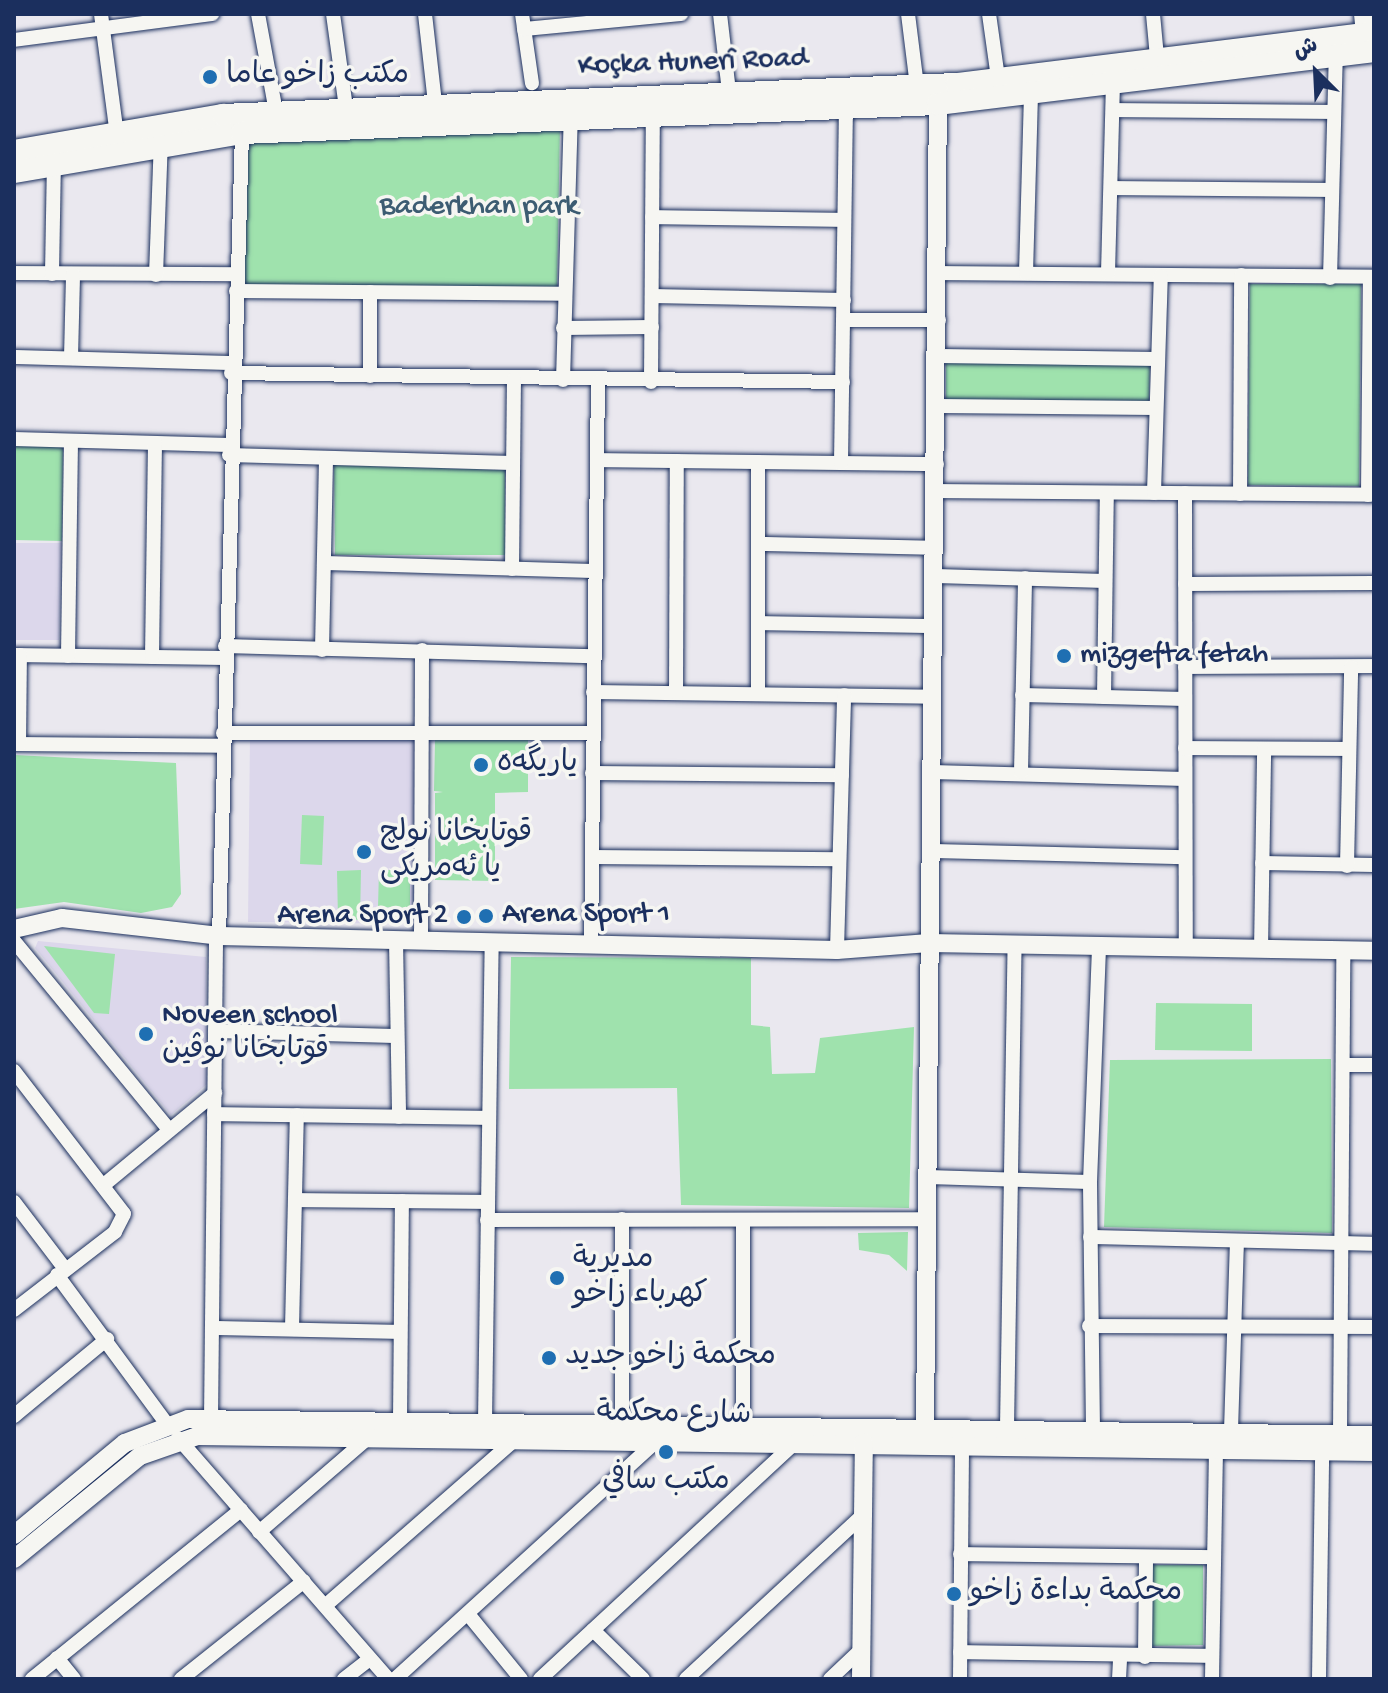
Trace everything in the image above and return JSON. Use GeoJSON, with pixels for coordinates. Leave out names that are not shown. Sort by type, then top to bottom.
{"type":"FeatureCollection","features":[{"type":"Feature","properties":{"kind":"main road","name":"Koçka Hunerî Road"},"geometry":{"type":"LineString","coordinates":[[14,151],[116,128],[197,128],[276,112],[435,103],[917,86],[1157,57],[1195,62],[1369,33]]}},
{"type":"Feature","properties":{"kind":"main road"},"geometry":{"type":"LineString","coordinates":[[14,172],[161,141],[197,128],[242,133],[938,104],[1113,83],[1195,62],[1336,54],[1369,33]]}},
{"type":"Feature","properties":{"kind":"street"},"geometry":{"type":"LineString","coordinates":[[14,40],[102,21],[212,14]]}},
{"type":"Feature","properties":{"kind":"street"},"geometry":{"type":"LineString","coordinates":[[258,14],[276,112]]}},
{"type":"Feature","properties":{"kind":"street"},"geometry":{"type":"LineString","coordinates":[[333,14],[346,108]]}},
{"type":"Feature","properties":{"kind":"street"},"geometry":{"type":"LineString","coordinates":[[425,14],[435,103]]}},
{"type":"Feature","properties":{"kind":"street"},"geometry":{"type":"LineString","coordinates":[[532,83],[523,21],[681,14]]}},
{"type":"Feature","properties":{"kind":"street"},"geometry":{"type":"LineString","coordinates":[[720,14],[729,92]]}},
{"type":"Feature","properties":{"kind":"street"},"geometry":{"type":"LineString","coordinates":[[908,14],[917,86]]}},
{"type":"Feature","properties":{"kind":"street"},"geometry":{"type":"LineString","coordinates":[[989,14],[998,78]]}},
{"type":"Feature","properties":{"kind":"street"},"geometry":{"type":"LineString","coordinates":[[1153,14],[1157,57]]}},
{"type":"Feature","properties":{"kind":"street"},"geometry":{"type":"LineString","coordinates":[[102,21],[116,128]]}},
{"type":"Feature","properties":{"kind":"street"},"geometry":{"type":"LineString","coordinates":[[1330,278],[1331,112],[1336,54]]}},
{"type":"Feature","properties":{"kind":"street"},"geometry":{"type":"LineString","coordinates":[[1108,273],[1113,188],[1113,83]]}},
{"type":"Feature","properties":{"kind":"street"},"geometry":{"type":"LineString","coordinates":[[1026,273],[1031,93]]}},
{"type":"Feature","properties":{"kind":"street"},"geometry":{"type":"LineString","coordinates":[[925,1426],[929,943],[934,851],[935,548],[939,491],[938,104]]}},
{"type":"Feature","properties":{"kind":"street"},"geometry":{"type":"LineString","coordinates":[[841,463],[846,108]]}},
{"type":"Feature","properties":{"kind":"street"},"geometry":{"type":"LineString","coordinates":[[1113,110],[1331,112]]}},
{"type":"Feature","properties":{"kind":"street"},"geometry":{"type":"LineString","coordinates":[[651,382],[653,115]]}},
{"type":"Feature","properties":{"kind":"street"},"geometry":{"type":"LineString","coordinates":[[563,380],[563,294],[571,118]]}},
{"type":"Feature","properties":{"kind":"street"},"geometry":{"type":"LineString","coordinates":[[211,1419],[215,1031],[229,450],[242,133]]}},
{"type":"Feature","properties":{"kind":"street"},"geometry":{"type":"LineString","coordinates":[[156,275],[161,141]]}},
{"type":"Feature","properties":{"kind":"street"},"geometry":{"type":"LineString","coordinates":[[52,274],[54,163]]}},
{"type":"Feature","properties":{"kind":"street"},"geometry":{"type":"LineString","coordinates":[[1113,188],[1329,190]]}},
{"type":"Feature","properties":{"kind":"street"},"geometry":{"type":"LineString","coordinates":[[652,217],[843,220]]}},
{"type":"Feature","properties":{"kind":"street"},"geometry":{"type":"LineString","coordinates":[[14,273],[236,274]]}},
{"type":"Feature","properties":{"kind":"street"},"geometry":{"type":"LineString","coordinates":[[939,273],[1372,277],[1373,324],[1371,495],[939,491]]}},
{"type":"Feature","properties":{"kind":"street"},"geometry":{"type":"LineString","coordinates":[[71,358],[73,274]]}},
{"type":"Feature","properties":{"kind":"street"},"geometry":{"type":"LineString","coordinates":[[1240,494],[1241,275]]}},
{"type":"Feature","properties":{"kind":"street"},"geometry":{"type":"LineString","coordinates":[[1154,493],[1161,276]]}},
{"type":"Feature","properties":{"kind":"street"},"geometry":{"type":"LineString","coordinates":[[236,291],[563,294]]}},
{"type":"Feature","properties":{"kind":"street"},"geometry":{"type":"LineString","coordinates":[[370,292],[370,376]]}},
{"type":"Feature","properties":{"kind":"street"},"geometry":{"type":"LineString","coordinates":[[652,296],[844,300]]}},
{"type":"Feature","properties":{"kind":"street"},"geometry":{"type":"LineString","coordinates":[[844,320],[939,320]]}},
{"type":"Feature","properties":{"kind":"street"},"geometry":{"type":"LineString","coordinates":[[563,328],[652,327]]}},
{"type":"Feature","properties":{"kind":"street"},"geometry":{"type":"LineString","coordinates":[[940,356],[1157,359]]}},
{"type":"Feature","properties":{"kind":"street"},"geometry":{"type":"LineString","coordinates":[[14,357],[370,376],[598,382],[843,382]]}},
{"type":"Feature","properties":{"kind":"street"},"geometry":{"type":"LineString","coordinates":[[512,569],[514,380]]}},
{"type":"Feature","properties":{"kind":"street"},"geometry":{"type":"LineString","coordinates":[[591,944],[598,382]]}},
{"type":"Feature","properties":{"kind":"street"},"geometry":{"type":"LineString","coordinates":[[939,406],[1156,408]]}},
{"type":"Feature","properties":{"kind":"street"},"geometry":{"type":"LineString","coordinates":[[14,439],[155,443],[326,458],[512,463]]}},
{"type":"Feature","properties":{"kind":"street"},"geometry":{"type":"LineString","coordinates":[[68,656],[71,441]]}},
{"type":"Feature","properties":{"kind":"street"},"geometry":{"type":"LineString","coordinates":[[152,657],[155,443]]}},
{"type":"Feature","properties":{"kind":"street"},"geometry":{"type":"LineString","coordinates":[[322,650],[326,458]]}},
{"type":"Feature","properties":{"kind":"street"},"geometry":{"type":"LineString","coordinates":[[597,460],[937,464]]}},
{"type":"Feature","properties":{"kind":"street"},"geometry":{"type":"LineString","coordinates":[[676,693],[677,461]]}},
{"type":"Feature","properties":{"kind":"street"},"geometry":{"type":"LineString","coordinates":[[758,462],[762,544],[758,694]]}},
{"type":"Feature","properties":{"kind":"street"},"geometry":{"type":"LineString","coordinates":[[1104,697],[1107,493]]}},
{"type":"Feature","properties":{"kind":"street"},"geometry":{"type":"LineString","coordinates":[[1185,493],[1186,949]]}},
{"type":"Feature","properties":{"kind":"street"},"geometry":{"type":"LineString","coordinates":[[762,544],[935,548]]}},
{"type":"Feature","properties":{"kind":"street"},"geometry":{"type":"LineString","coordinates":[[324,563],[594,571]]}},
{"type":"Feature","properties":{"kind":"street"},"geometry":{"type":"LineString","coordinates":[[936,576],[1105,581]]}},
{"type":"Feature","properties":{"kind":"street"},"geometry":{"type":"LineString","coordinates":[[1021,772],[1025,578]]}},
{"type":"Feature","properties":{"kind":"street"},"geometry":{"type":"LineString","coordinates":[[1185,584],[1374,583]]}},
{"type":"Feature","properties":{"kind":"street"},"geometry":{"type":"LineString","coordinates":[[761,623],[935,626]]}},
{"type":"Feature","properties":{"kind":"street"},"geometry":{"type":"LineString","coordinates":[[593,656],[422,650],[225,652],[152,657],[17,655],[17,744],[421,732],[593,733]]}},
{"type":"Feature","properties":{"kind":"street"},"geometry":{"type":"LineString","coordinates":[[421,941],[422,650]]}},
{"type":"Feature","properties":{"kind":"street"},"geometry":{"type":"LineString","coordinates":[[1185,667],[1374,666]]}},
{"type":"Feature","properties":{"kind":"street"},"geometry":{"type":"LineString","coordinates":[[1347,866],[1351,667]]}},
{"type":"Feature","properties":{"kind":"street"},"geometry":{"type":"LineString","coordinates":[[593,692],[934,697]]}},
{"type":"Feature","properties":{"kind":"street"},"geometry":{"type":"LineString","coordinates":[[837,950],[844,695]]}},
{"type":"Feature","properties":{"kind":"street"},"geometry":{"type":"LineString","coordinates":[[1022,695],[1185,699]]}},
{"type":"Feature","properties":{"kind":"street"},"geometry":{"type":"LineString","coordinates":[[1185,748],[1349,749]]}},
{"type":"Feature","properties":{"kind":"street"},"geometry":{"type":"LineString","coordinates":[[1261,950],[1264,749]]}},
{"type":"Feature","properties":{"kind":"street"},"geometry":{"type":"LineString","coordinates":[[932,772],[1021,772],[1185,779]]}},
{"type":"Feature","properties":{"kind":"street"},"geometry":{"type":"LineString","coordinates":[[592,773],[842,775]]}},
{"type":"Feature","properties":{"kind":"street"},"geometry":{"type":"LineString","coordinates":[[934,851],[1185,857]]}},
{"type":"Feature","properties":{"kind":"street"},"geometry":{"type":"LineString","coordinates":[[592,857],[839,859]]}},
{"type":"Feature","properties":{"kind":"street"},"geometry":{"type":"LineString","coordinates":[[1262,863],[1374,865]]}},
{"type":"Feature","properties":{"kind":"street"},"geometry":{"type":"LineString","coordinates":[[14,929],[62,918],[218,936],[837,950],[929,943],[1099,949],[1374,951]]}},
{"type":"Feature","properties":{"kind":"street"},"geometry":{"type":"LineString","coordinates":[[396,940],[399,1117]]}},
{"type":"Feature","properties":{"kind":"street"},"geometry":{"type":"LineString","coordinates":[[14,941],[169,1130]]}},
{"type":"Feature","properties":{"kind":"street"},"geometry":{"type":"LineString","coordinates":[[485,1422],[492,942]]}},
{"type":"Feature","properties":{"kind":"street"},"geometry":{"type":"LineString","coordinates":[[1007,1428],[1015,945]]}},
{"type":"Feature","properties":{"kind":"street"},"geometry":{"type":"LineString","coordinates":[[1093,1430],[1089,1326],[1090,1182],[1099,949]]}},
{"type":"Feature","properties":{"kind":"street"},"geometry":{"type":"LineString","coordinates":[[1340,1434],[1344,1327],[1343,950]]}},
{"type":"Feature","properties":{"kind":"street"},"geometry":{"type":"LineString","coordinates":[[215,1031],[396,1036]]}},
{"type":"Feature","properties":{"kind":"street"},"geometry":{"type":"LineString","coordinates":[[1343,1065],[1374,1065]]}},
{"type":"Feature","properties":{"kind":"street"},"geometry":{"type":"LineString","coordinates":[[14,1071],[105,1184],[124,1221],[14,1310]]}},
{"type":"Feature","properties":{"kind":"street"},"geometry":{"type":"LineString","coordinates":[[105,1184],[215,1093]]}},
{"type":"Feature","properties":{"kind":"street"},"geometry":{"type":"LineString","coordinates":[[214,1114],[489,1118]]}},
{"type":"Feature","properties":{"kind":"street"},"geometry":{"type":"LineString","coordinates":[[292,1329],[297,1115]]}},
{"type":"Feature","properties":{"kind":"street"},"geometry":{"type":"LineString","coordinates":[[927,1177],[1090,1182]]}},
{"type":"Feature","properties":{"kind":"street"},"geometry":{"type":"LineString","coordinates":[[295,1200],[487,1202]]}},
{"type":"Feature","properties":{"kind":"street"},"geometry":{"type":"LineString","coordinates":[[400,1421],[396,1332],[402,1201]]}},
{"type":"Feature","properties":{"kind":"street"},"geometry":{"type":"LineString","coordinates":[[14,1202],[166,1423]]}},
{"type":"Feature","properties":{"kind":"street"},"geometry":{"type":"LineString","coordinates":[[622,1219],[622,1422]]}},
{"type":"Feature","properties":{"kind":"street"},"geometry":{"type":"LineString","coordinates":[[487,1220],[927,1219]]}},
{"type":"Feature","properties":{"kind":"street"},"geometry":{"type":"LineString","coordinates":[[743,1220],[743,1424]]}},
{"type":"Feature","properties":{"kind":"street"},"geometry":{"type":"LineString","coordinates":[[1090,1237],[1374,1244]]}},
{"type":"Feature","properties":{"kind":"street"},"geometry":{"type":"LineString","coordinates":[[1231,1431],[1237,1241]]}},
{"type":"Feature","properties":{"kind":"street"},"geometry":{"type":"LineString","coordinates":[[1089,1326],[1374,1327]]}},
{"type":"Feature","properties":{"kind":"street"},"geometry":{"type":"LineString","coordinates":[[212,1328],[396,1332]]}},
{"type":"Feature","properties":{"kind":"street"},"geometry":{"type":"LineString","coordinates":[[14,1416],[107,1339]]}},
{"type":"Feature","properties":{"kind":"street","name":"شارع محكمة"},"geometry":{"type":"LineString","coordinates":[[14,1535],[125,1443],[166,1423],[211,1419],[925,1426],[1374,1435]]}},
{"type":"Feature","properties":{"kind":"street"},"geometry":{"type":"LineString","coordinates":[[550,1422],[550,1443]]}},
{"type":"Feature","properties":{"kind":"street"},"geometry":{"type":"LineString","coordinates":[[259,1532],[369,1437]]}},
{"type":"Feature","properties":{"kind":"street","name":"شارع محكمة"},"geometry":{"type":"LineString","coordinates":[[14,1559],[140,1456],[178,1438],[369,1437],[511,1443],[792,1446],[864,1442],[962,1447],[1374,1452]]}},
{"type":"Feature","properties":{"kind":"street"},"geometry":{"type":"LineString","coordinates":[[178,1438],[326,1605],[368,1660],[388,1679]]}},
{"type":"Feature","properties":{"kind":"street"},"geometry":{"type":"LineString","coordinates":[[861,1679],[864,1442]]}},
{"type":"Feature","properties":{"kind":"street"},"geometry":{"type":"LineString","coordinates":[[326,1605],[511,1443]]}},
{"type":"Feature","properties":{"kind":"street"},"geometry":{"type":"LineString","coordinates":[[395,1679],[653,1444]]}},
{"type":"Feature","properties":{"kind":"street"},"geometry":{"type":"LineString","coordinates":[[540,1679],[792,1446]]}},
{"type":"Feature","properties":{"kind":"street"},"geometry":{"type":"LineString","coordinates":[[960,1679],[962,1447]]}},
{"type":"Feature","properties":{"kind":"street"},"geometry":{"type":"LineString","coordinates":[[1212,1679],[1216,1450]]}},
{"type":"Feature","properties":{"kind":"street"},"geometry":{"type":"LineString","coordinates":[[1319,1679],[1322,1451]]}},
{"type":"Feature","properties":{"kind":"street"},"geometry":{"type":"LineString","coordinates":[[32,1679],[241,1510]]}},
{"type":"Feature","properties":{"kind":"street"},"geometry":{"type":"LineString","coordinates":[[686,1679],[863,1515]]}},
{"type":"Feature","properties":{"kind":"street"},"geometry":{"type":"LineString","coordinates":[[960,1554],[1213,1557]]}},
{"type":"Feature","properties":{"kind":"street"},"geometry":{"type":"LineString","coordinates":[[1145,1657],[1146,1557]]}},
{"type":"Feature","properties":{"kind":"street"},"geometry":{"type":"LineString","coordinates":[[181,1679],[304,1581]]}},
{"type":"Feature","properties":{"kind":"street"},"geometry":{"type":"LineString","coordinates":[[468,1614],[521,1679]]}},
{"type":"Feature","properties":{"kind":"street"},"geometry":{"type":"LineString","coordinates":[[593,1630],[643,1679]]}},
{"type":"Feature","properties":{"kind":"street"},"geometry":{"type":"LineString","coordinates":[[830,1679],[863,1648]]}},
{"type":"Feature","properties":{"kind":"street"},"geometry":{"type":"LineString","coordinates":[[960,1652],[1120,1657],[1212,1656]]}},
{"type":"Feature","properties":{"kind":"street"},"geometry":{"type":"LineString","coordinates":[[1119,1679],[1120,1657]]}},
{"type":"Feature","properties":{"kind":"street"},"geometry":{"type":"LineString","coordinates":[[57,1658],[74,1679]]}},
{"type":"Feature","properties":{"kind":"street"},"geometry":{"type":"LineString","coordinates":[[344,1679],[368,1660]]}},
{"type":"Feature","properties":{"kind":"shaded area"},"geometry":{"type":"Polygon","coordinates":[[[14,543],[61,543],[59,640],[14,640],[14,543]]]}},
{"type":"Feature","properties":{"kind":"shaded area"},"geometry":{"type":"Polygon","coordinates":[[[250,736],[416,737],[414,924],[248,922],[250,736]]]}},
{"type":"Feature","properties":{"kind":"shaded area"},"geometry":{"type":"Polygon","coordinates":[[[38,941],[206,957],[207,1084],[171,1115],[35,948],[38,941]]]}},
{"type":"Feature","properties":{"kind":"green space","name":"Baderkhan park"},"geometry":{"type":"Polygon","coordinates":[[[560,125],[557,288],[241,286],[249,139],[560,125]]]}},
{"type":"Feature","properties":{"kind":"green space"},"geometry":{"type":"Polygon","coordinates":[[[1250,284],[1361,284],[1359,486],[1248,485],[1250,284]]]}},
{"type":"Feature","properties":{"kind":"green space"},"geometry":{"type":"Polygon","coordinates":[[[946,360],[1150,364],[1149,403],[946,400],[946,360]]]}},
{"type":"Feature","properties":{"kind":"green space"},"geometry":{"type":"Polygon","coordinates":[[[14,446],[63,446],[62,541],[14,540],[14,446]]]}},
{"type":"Feature","properties":{"kind":"green space"},"geometry":{"type":"Polygon","coordinates":[[[334,465],[505,470],[505,555],[335,555],[334,465]]]}},
{"type":"Feature","properties":{"kind":"green space"},"geometry":{"type":"Polygon","coordinates":[[[435,739],[528,739],[528,792],[495,793],[495,881],[435,880],[435,793],[443,792],[434,791],[435,739]]]}},
{"type":"Feature","properties":{"kind":"green space"},"geometry":{"type":"Polygon","coordinates":[[[14,755],[176,763],[181,894],[172,907],[141,913],[64,902],[14,909],[14,755]]]}},
{"type":"Feature","properties":{"kind":"green space"},"geometry":{"type":"Polygon","coordinates":[[[302,815],[324,816],[322,865],[300,864],[302,815]]]}},
{"type":"Feature","properties":{"kind":"green space"},"geometry":{"type":"Polygon","coordinates":[[[361,870],[360,920],[338,919],[337,871],[361,870]]]}},
{"type":"Feature","properties":{"kind":"green space"},"geometry":{"type":"Polygon","coordinates":[[[379,870],[410,870],[410,908],[378,907],[379,870]]]}},
{"type":"Feature","properties":{"kind":"green space"},"geometry":{"type":"Polygon","coordinates":[[[44,946],[115,954],[109,1014],[94,1013],[44,946]]]}},
{"type":"Feature","properties":{"kind":"green space"},"geometry":{"type":"Polygon","coordinates":[[[511,957],[751,958],[751,1025],[770,1027],[772,1074],[815,1073],[820,1038],[914,1027],[909,1208],[681,1205],[677,1088],[509,1089],[511,957]]]}},
{"type":"Feature","properties":{"kind":"green space"},"geometry":{"type":"Polygon","coordinates":[[[1156,1003],[1252,1004],[1252,1051],[1155,1050],[1156,1003]]]}},
{"type":"Feature","properties":{"kind":"green space"},"geometry":{"type":"Polygon","coordinates":[[[1331,1059],[1332,1233],[1104,1227],[1110,1060],[1331,1059]]]}},
{"type":"Feature","properties":{"kind":"green space"},"geometry":{"type":"Polygon","coordinates":[[[908,1232],[907,1271],[889,1255],[859,1250],[858,1233],[908,1232]]]}},
{"type":"Feature","properties":{"kind":"green space"},"geometry":{"type":"Polygon","coordinates":[[[1150,1565],[1203,1565],[1203,1645],[1150,1646],[1150,1565]]]}},
{"type":"Feature","properties":{"kind":"place","name":"مكتب زاخو عاما"},"geometry":{"type":"Point","coordinates":[210,77]}},
{"type":"Feature","properties":{"kind":"place","name":"mizgefta fetah"},"geometry":{"type":"Point","coordinates":[1064,656]}},
{"type":"Feature","properties":{"kind":"place","name":"یاریگه‌ه"},"geometry":{"type":"Point","coordinates":[481,765]}},
{"type":"Feature","properties":{"kind":"place","name":"قوتابخانا نولچ يا ئەمريكى"},"geometry":{"type":"Point","coordinates":[364,852]}},
{"type":"Feature","properties":{"kind":"place","name":"Arena Sport 1"},"geometry":{"type":"Point","coordinates":[486,916]}},
{"type":"Feature","properties":{"kind":"place","name":"Arena Sport 2"},"geometry":{"type":"Point","coordinates":[464,917]}},
{"type":"Feature","properties":{"kind":"place","name":"Noveen school قوتابخانا نوڤين"},"geometry":{"type":"Point","coordinates":[146,1034]}},
{"type":"Feature","properties":{"kind":"place","name":"مديرية كهرباء زاخو"},"geometry":{"type":"Point","coordinates":[557,1278]}},
{"type":"Feature","properties":{"kind":"place","name":"محكمة زاخو جديد"},"geometry":{"type":"Point","coordinates":[549,1358]}},
{"type":"Feature","properties":{"kind":"place","name":"مكتب سافي"},"geometry":{"type":"Point","coordinates":[666,1452]}},
{"type":"Feature","properties":{"kind":"place","name":"محكمة بداءة زاخو"},"geometry":{"type":"Point","coordinates":[954,1594]}}]}
